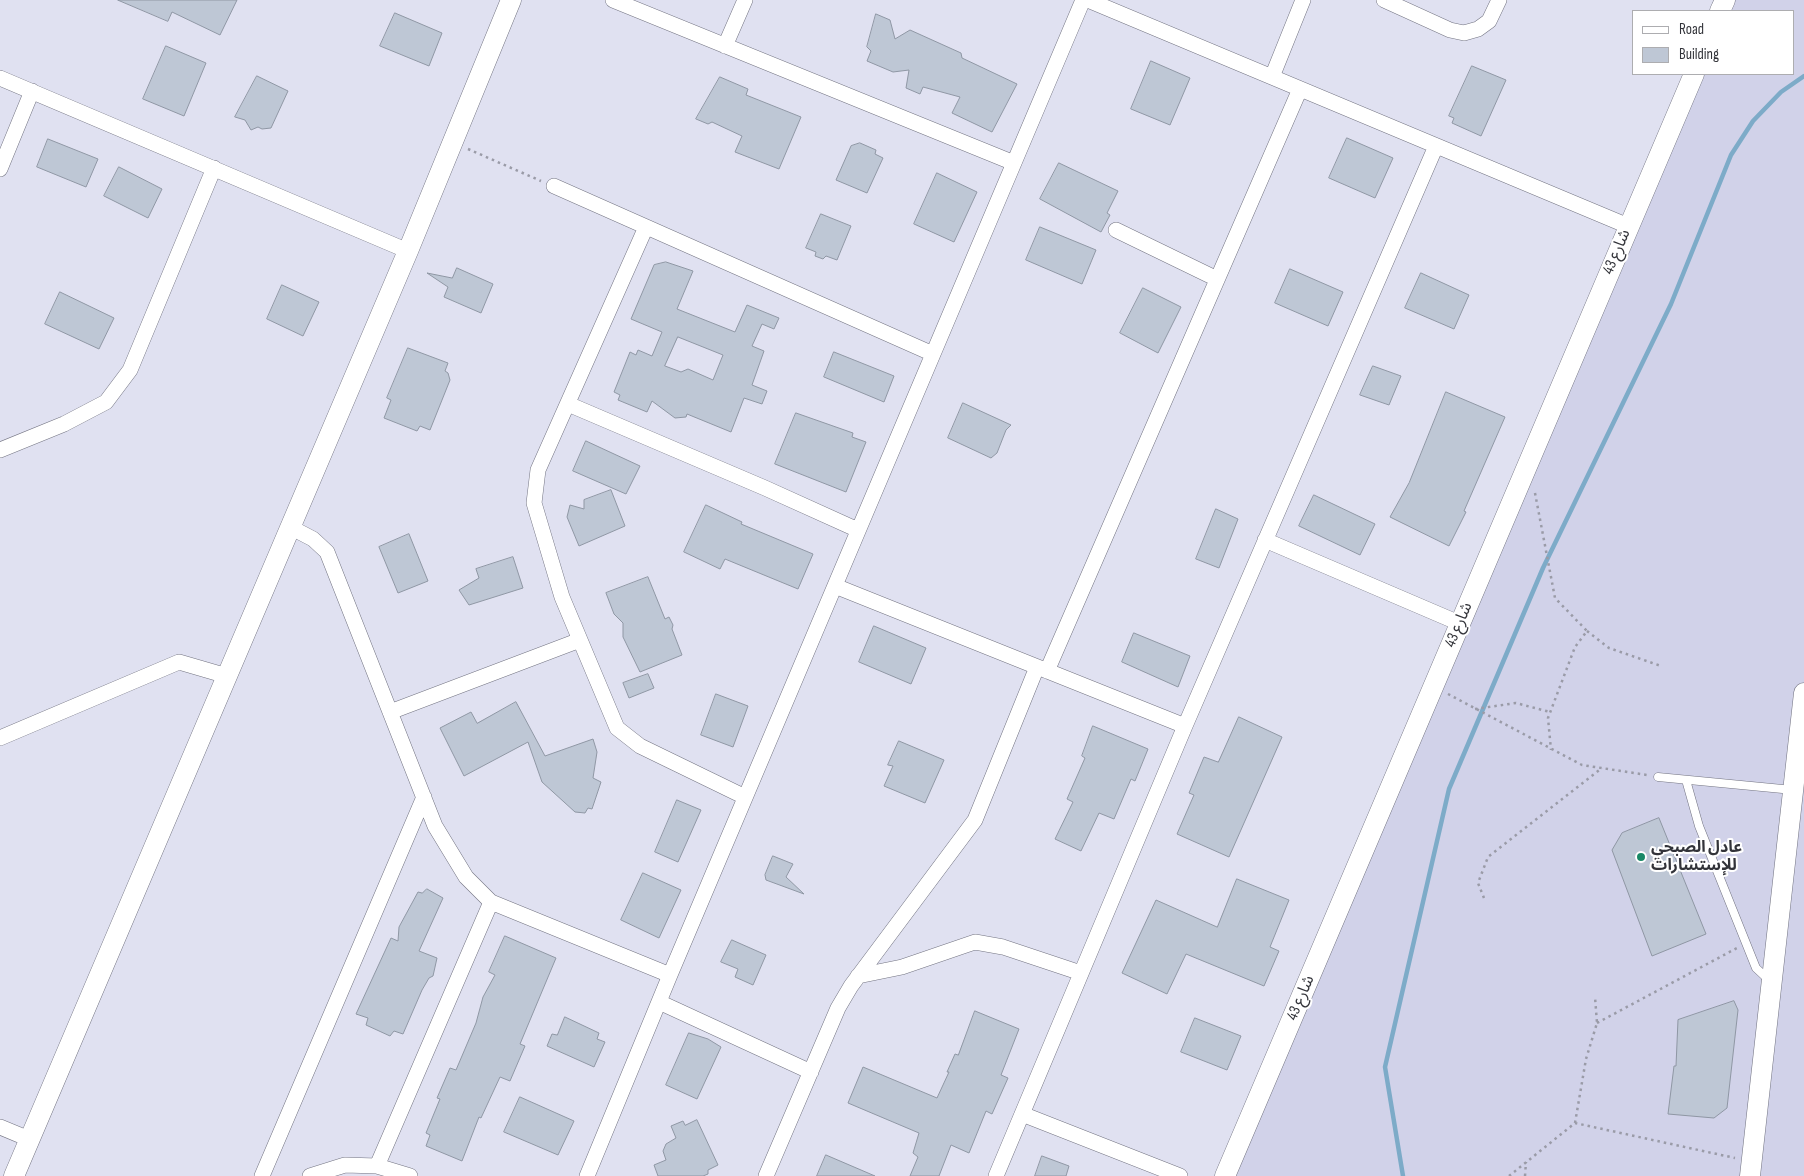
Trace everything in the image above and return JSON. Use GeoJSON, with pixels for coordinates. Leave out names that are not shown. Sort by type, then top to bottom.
{"type":"FeatureCollection","features":[{"type":"Feature","properties":{"kind":"street"},"geometry":{"type":"LineString","coordinates":[[14,1176],[408,251],[511,0]]}},
{"type":"Feature","properties":{"kind":"street"},"geometry":{"type":"LineString","coordinates":[[613,0],[1014,163]]}},
{"type":"Feature","properties":{"kind":"street"},"geometry":{"type":"LineString","coordinates":[[726,46],[745,0]]}},
{"type":"Feature","properties":{"kind":"street"},"geometry":{"type":"LineString","coordinates":[[590,1175],[670,975],[1083,0]]}},
{"type":"Feature","properties":{"kind":"street"},"geometry":{"type":"LineString","coordinates":[[1088,0],[1628,226]]}},
{"type":"Feature","properties":{"kind":"street"},"geometry":{"type":"LineString","coordinates":[[1272,77],[1303,0]]}},
{"type":"Feature","properties":{"kind":"street"},"geometry":{"type":"LineString","coordinates":[[1384,0],[1450,30],[1464,33],[1478,29],[1489,20],[1499,0]]}},
{"type":"Feature","properties":{"kind":"street","name":"شارع 43"},"geometry":{"type":"LineString","coordinates":[[1225,1176],[1694,75]]}},
{"type":"Feature","properties":{"kind":"street"},"geometry":{"type":"LineString","coordinates":[[0,78],[408,251]]}},
{"type":"Feature","properties":{"kind":"street"},"geometry":{"type":"LineString","coordinates":[[766,1176],[838,1008],[858,976],[975,820],[1300,89]]}},
{"type":"Feature","properties":{"kind":"street"},"geometry":{"type":"LineString","coordinates":[[0,169],[32,92]]}},
{"type":"Feature","properties":{"kind":"street"},"geometry":{"type":"LineString","coordinates":[[996,1176],[1185,726],[1436,146]]}},
{"type":"Feature","properties":{"kind":"street"},"geometry":{"type":"LineString","coordinates":[[0,450],[64,424],[106,402],[130,370],[214,168]]}},
{"type":"Feature","properties":{"kind":"street"},"geometry":{"type":"LineString","coordinates":[[554,186],[933,354]]}},
{"type":"Feature","properties":{"kind":"street"},"geometry":{"type":"LineString","coordinates":[[646,227],[538,470],[534,503],[562,597],[617,728],[640,746],[746,797]]}},
{"type":"Feature","properties":{"kind":"street"},"geometry":{"type":"LineString","coordinates":[[1116,230],[1217,279]]}},
{"type":"Feature","properties":{"kind":"street"},"geometry":{"type":"LineString","coordinates":[[568,404],[858,530]]}},
{"type":"Feature","properties":{"kind":"street"},"geometry":{"type":"LineString","coordinates":[[290,527],[313,539],[327,552],[435,826],[466,877],[491,902],[670,975]]}},
{"type":"Feature","properties":{"kind":"street"},"geometry":{"type":"LineString","coordinates":[[1265,540],[1460,624]]}},
{"type":"Feature","properties":{"kind":"street"},"geometry":{"type":"LineString","coordinates":[[835,586],[1185,726]]}},
{"type":"Feature","properties":{"kind":"street"},"geometry":{"type":"LineString","coordinates":[[390,712],[580,640]]}},
{"type":"Feature","properties":{"kind":"street"},"geometry":{"type":"LineString","coordinates":[[0,737],[179,662],[227,676]]}},
{"type":"Feature","properties":{"kind":"street"},"geometry":{"type":"LineString","coordinates":[[1750,1169],[1804,693]]}},
{"type":"Feature","properties":{"kind":"street"},"geometry":{"type":"LineString","coordinates":[[262,1176],[424,797]]}},
{"type":"Feature","properties":{"kind":"street"},"geometry":{"type":"LineString","coordinates":[[376,1166],[491,902]]}},
{"type":"Feature","properties":{"kind":"street"},"geometry":{"type":"LineString","coordinates":[[858,976],[902,968],[975,942],[1003,947],[1081,974]]}},
{"type":"Feature","properties":{"kind":"street"},"geometry":{"type":"LineString","coordinates":[[659,1002],[811,1072]]}},
{"type":"Feature","properties":{"kind":"street"},"geometry":{"type":"LineString","coordinates":[[1022,1114],[1180,1176]]}},
{"type":"Feature","properties":{"kind":"street"},"geometry":{"type":"LineString","coordinates":[[0,1127],[30,1139]]}},
{"type":"Feature","properties":{"kind":"street"},"geometry":{"type":"LineString","coordinates":[[310,1176],[345,1164],[376,1166],[410,1176]]}},
{"type":"Feature","properties":{"kind":"lane"},"geometry":{"type":"LineString","coordinates":[[1658,777],[1793,790]]}},
{"type":"Feature","properties":{"kind":"lane"},"geometry":{"type":"LineString","coordinates":[[1686,780],[1699,826],[1756,968],[1771,981]]}},
{"type":"Feature","properties":{"kind":"path"},"geometry":{"type":"LineString","coordinates":[[452,142],[554,186]]}},
{"type":"Feature","properties":{"kind":"path"},"geometry":{"type":"LineString","coordinates":[[1528,463],[1542,523],[1555,598],[1586,631],[1609,648],[1661,666]]}},
{"type":"Feature","properties":{"kind":"path"},"geometry":{"type":"LineString","coordinates":[[1551,750],[1548,718],[1575,647],[1586,631]]}},
{"type":"Feature","properties":{"kind":"path"},"geometry":{"type":"LineString","coordinates":[[1433,686],[1582,765],[1658,777]]}},
{"type":"Feature","properties":{"kind":"path"},"geometry":{"type":"LineString","coordinates":[[1475,709],[1516,703],[1550,712]]}},
{"type":"Feature","properties":{"kind":"path"},"geometry":{"type":"LineString","coordinates":[[1484,898],[1478,882],[1488,857],[1602,768]]}},
{"type":"Feature","properties":{"kind":"path"},"geometry":{"type":"LineString","coordinates":[[1598,1023],[1746,944]]}},
{"type":"Feature","properties":{"kind":"path"},"geometry":{"type":"LineString","coordinates":[[1509,1176],[1576,1123],[1586,1059],[1598,1023],[1595,997]]}},
{"type":"Feature","properties":{"kind":"path"},"geometry":{"type":"LineString","coordinates":[[1576,1123],[1750,1169]]}},
{"type":"Feature","properties":{"kind":"path"},"geometry":{"type":"LineString","coordinates":[[1525,1176],[1526,1162]]}},
{"type":"Feature","properties":{"kind":"shaded area"},"geometry":{"type":"Polygon","coordinates":[[[1725,0],[1804,0],[1804,1176],[1225,1176],[1694,75],[1794,75],[1794,10],[1720,10],[1725,0]]]}},
{"type":"Feature","properties":{"kind":"building"},"geometry":{"type":"Polygon","coordinates":[[[118,0],[237,0],[220,35],[172,12],[168,21],[118,0]]]}},
{"type":"Feature","properties":{"kind":"building"},"geometry":{"type":"Polygon","coordinates":[[[395,13],[442,33],[429,66],[380,46],[395,13]]]}},
{"type":"Feature","properties":{"kind":"building"},"geometry":{"type":"Polygon","coordinates":[[[876,14],[890,20],[895,39],[910,30],[961,53],[962,58],[1017,84],[992,132],[952,113],[960,97],[923,87],[920,94],[906,88],[909,70],[893,72],[867,61],[871,51],[867,47],[876,14]]]}},
{"type":"Feature","properties":{"kind":"building"},"geometry":{"type":"Polygon","coordinates":[[[166,46],[206,63],[184,116],[143,99],[166,46]]]}},
{"type":"Feature","properties":{"kind":"building"},"geometry":{"type":"Polygon","coordinates":[[[1151,61],[1190,78],[1170,125],[1131,109],[1151,61]]]}},
{"type":"Feature","properties":{"kind":"building"},"geometry":{"type":"Polygon","coordinates":[[[1472,66],[1506,80],[1481,136],[1452,123],[1454,118],[1449,116],[1472,66]]]}},
{"type":"Feature","properties":{"kind":"building"},"geometry":{"type":"Polygon","coordinates":[[[257,76],[288,91],[271,128],[262,129],[258,127],[251,130],[245,120],[235,117],[257,76]]]}},
{"type":"Feature","properties":{"kind":"building"},"geometry":{"type":"Polygon","coordinates":[[[720,77],[748,89],[746,95],[801,117],[779,169],[735,152],[742,136],[712,122],[708,124],[696,119],[720,77]]]}},
{"type":"Feature","properties":{"kind":"building"},"geometry":{"type":"Polygon","coordinates":[[[1347,138],[1393,158],[1375,198],[1329,178],[1347,138]]]}},
{"type":"Feature","properties":{"kind":"building"},"geometry":{"type":"Polygon","coordinates":[[[48,139],[98,159],[86,187],[37,167],[48,139]]]}},
{"type":"Feature","properties":{"kind":"building"},"geometry":{"type":"Polygon","coordinates":[[[860,143],[876,150],[875,154],[883,158],[867,193],[836,180],[851,146],[860,143]]]}},
{"type":"Feature","properties":{"kind":"building"},"geometry":{"type":"Polygon","coordinates":[[[1059,163],[1118,191],[1107,213],[1110,215],[1101,232],[1040,199],[1059,163]]]}},
{"type":"Feature","properties":{"kind":"building"},"geometry":{"type":"Polygon","coordinates":[[[119,167],[162,189],[148,218],[104,196],[119,167]]]}},
{"type":"Feature","properties":{"kind":"building"},"geometry":{"type":"Polygon","coordinates":[[[937,173],[977,192],[954,242],[914,224],[937,173]]]}},
{"type":"Feature","properties":{"kind":"building"},"geometry":{"type":"Polygon","coordinates":[[[821,214],[851,226],[837,260],[826,256],[823,259],[815,256],[816,252],[806,248],[821,214]]]}},
{"type":"Feature","properties":{"kind":"building"},"geometry":{"type":"Polygon","coordinates":[[[1040,227],[1096,250],[1082,284],[1026,260],[1040,227]]]}},
{"type":"Feature","properties":{"kind":"building"},"geometry":{"type":"Polygon","coordinates":[[[666,262],[693,271],[677,309],[735,332],[747,305],[779,318],[774,329],[762,324],[752,346],[764,351],[752,385],[767,391],[762,404],[744,398],[731,432],[687,414],[686,417],[675,418],[652,401],[647,412],[618,400],[620,395],[614,392],[630,352],[636,355],[638,350],[652,356],[662,332],[631,319],[654,265],[666,262]],[[678,337],[665,366],[681,372],[688,369],[713,380],[723,355],[678,337]]]}},
{"type":"Feature","properties":{"kind":"building"},"geometry":{"type":"Polygon","coordinates":[[[457,268],[493,284],[481,313],[444,297],[448,287],[427,273],[452,278],[457,268]]]}},
{"type":"Feature","properties":{"kind":"building"},"geometry":{"type":"Polygon","coordinates":[[[1290,269],[1343,292],[1328,326],[1275,303],[1290,269]]]}},
{"type":"Feature","properties":{"kind":"building"},"geometry":{"type":"Polygon","coordinates":[[[1421,273],[1469,295],[1454,329],[1405,308],[1421,273]]]}},
{"type":"Feature","properties":{"kind":"building"},"geometry":{"type":"Polygon","coordinates":[[[282,285],[319,302],[303,336],[267,319],[282,285]]]}},
{"type":"Feature","properties":{"kind":"building"},"geometry":{"type":"Polygon","coordinates":[[[1143,288],[1181,307],[1158,353],[1120,333],[1143,288]]]}},
{"type":"Feature","properties":{"kind":"building"},"geometry":{"type":"Polygon","coordinates":[[[60,292],[114,318],[99,349],[45,324],[60,292]]]}},
{"type":"Feature","properties":{"kind":"building"},"geometry":{"type":"Polygon","coordinates":[[[408,348],[448,363],[445,371],[448,373],[450,380],[430,430],[420,426],[417,431],[384,418],[391,400],[387,398],[408,348]]]}},
{"type":"Feature","properties":{"kind":"building"},"geometry":{"type":"Polygon","coordinates":[[[834,352],[894,376],[884,402],[824,377],[834,352]]]}},
{"type":"Feature","properties":{"kind":"building"},"geometry":{"type":"Polygon","coordinates":[[[1373,366],[1401,376],[1389,405],[1360,395],[1373,366]]]}},
{"type":"Feature","properties":{"kind":"building"},"geometry":{"type":"Polygon","coordinates":[[[1446,392],[1505,417],[1464,511],[1466,512],[1449,546],[1390,517],[1409,483],[1446,392]]]}},
{"type":"Feature","properties":{"kind":"building"},"geometry":{"type":"Polygon","coordinates":[[[963,403],[1011,425],[1006,430],[997,453],[991,458],[948,438],[963,403]]]}},
{"type":"Feature","properties":{"kind":"building"},"geometry":{"type":"Polygon","coordinates":[[[796,413],[853,433],[852,437],[866,442],[846,492],[775,464],[796,413]]]}},
{"type":"Feature","properties":{"kind":"building"},"geometry":{"type":"Polygon","coordinates":[[[586,441],[640,466],[626,494],[573,471],[586,441]]]}},
{"type":"Feature","properties":{"kind":"building"},"geometry":{"type":"Polygon","coordinates":[[[611,490],[625,526],[579,546],[567,517],[570,505],[584,509],[584,500],[611,490]]]}},
{"type":"Feature","properties":{"kind":"building"},"geometry":{"type":"Polygon","coordinates":[[[1314,495],[1375,524],[1360,555],[1299,526],[1314,495]]]}},
{"type":"Feature","properties":{"kind":"building"},"geometry":{"type":"Polygon","coordinates":[[[706,505],[742,522],[741,524],[813,554],[798,589],[725,559],[720,569],[684,552],[706,505]]]}},
{"type":"Feature","properties":{"kind":"building"},"geometry":{"type":"Polygon","coordinates":[[[1216,509],[1238,519],[1219,568],[1196,559],[1216,509]]]}},
{"type":"Feature","properties":{"kind":"building"},"geometry":{"type":"Polygon","coordinates":[[[409,534],[428,581],[398,593],[379,547],[409,534]]]}},
{"type":"Feature","properties":{"kind":"building"},"geometry":{"type":"Polygon","coordinates":[[[513,557],[523,588],[469,605],[459,590],[479,578],[476,569],[513,557]]]}},
{"type":"Feature","properties":{"kind":"building"},"geometry":{"type":"Polygon","coordinates":[[[648,577],[665,619],[669,617],[673,625],[672,629],[682,655],[640,672],[623,637],[623,623],[614,614],[606,593],[648,577]]]}},
{"type":"Feature","properties":{"kind":"building"},"geometry":{"type":"Polygon","coordinates":[[[874,626],[926,648],[911,684],[859,662],[874,626]]]}},
{"type":"Feature","properties":{"kind":"building"},"geometry":{"type":"Polygon","coordinates":[[[1134,633],[1190,656],[1178,687],[1122,662],[1134,633]]]}},
{"type":"Feature","properties":{"kind":"building"},"geometry":{"type":"Polygon","coordinates":[[[648,674],[654,688],[629,698],[623,683],[648,674]]]}},
{"type":"Feature","properties":{"kind":"building"},"geometry":{"type":"Polygon","coordinates":[[[716,694],[748,706],[733,747],[701,735],[716,694]]]}},
{"type":"Feature","properties":{"kind":"building"},"geometry":{"type":"Polygon","coordinates":[[[516,702],[545,756],[593,739],[597,752],[593,778],[601,782],[592,809],[588,808],[585,813],[575,812],[542,782],[528,742],[464,776],[440,728],[471,712],[477,723],[516,702]]]}},
{"type":"Feature","properties":{"kind":"building"},"geometry":{"type":"Polygon","coordinates":[[[1239,717],[1282,737],[1229,857],[1177,834],[1194,795],[1189,793],[1204,757],[1218,762],[1239,717]]]}},
{"type":"Feature","properties":{"kind":"building"},"geometry":{"type":"Polygon","coordinates":[[[1093,726],[1148,749],[1135,781],[1131,779],[1114,819],[1099,813],[1081,851],[1055,839],[1073,802],[1067,799],[1085,758],[1082,756],[1093,726]]]}},
{"type":"Feature","properties":{"kind":"building"},"geometry":{"type":"Polygon","coordinates":[[[899,741],[944,760],[925,803],[884,786],[893,766],[888,765],[899,741]]]}},
{"type":"Feature","properties":{"kind":"building"},"geometry":{"type":"Polygon","coordinates":[[[677,800],[701,810],[678,862],[655,852],[677,800]]]}},
{"type":"Feature","properties":{"kind":"building"},"geometry":{"type":"Polygon","coordinates":[[[1659,818],[1706,934],[1652,956],[1612,850],[1622,833],[1659,818]]]}},
{"type":"Feature","properties":{"kind":"building"},"geometry":{"type":"Polygon","coordinates":[[[773,856],[793,864],[786,877],[804,894],[766,880],[765,875],[773,856]]]}},
{"type":"Feature","properties":{"kind":"building"},"geometry":{"type":"Polygon","coordinates":[[[643,873],[681,890],[659,938],[621,920],[643,873]]]}},
{"type":"Feature","properties":{"kind":"building"},"geometry":{"type":"Polygon","coordinates":[[[1237,879],[1289,900],[1270,947],[1279,951],[1264,986],[1186,954],[1167,994],[1122,973],[1156,900],[1217,927],[1237,879]]]}},
{"type":"Feature","properties":{"kind":"building"},"geometry":{"type":"Polygon","coordinates":[[[427,889],[443,898],[419,951],[437,958],[433,976],[429,978],[422,990],[403,1034],[394,1031],[390,1036],[366,1025],[368,1018],[356,1014],[391,938],[398,941],[399,927],[418,892],[422,893],[427,889]]]}},
{"type":"Feature","properties":{"kind":"building"},"geometry":{"type":"Polygon","coordinates":[[[505,936],[556,958],[520,1044],[525,1046],[510,1081],[500,1077],[481,1118],[479,1117],[462,1161],[426,1146],[430,1135],[426,1133],[440,1099],[437,1098],[450,1068],[456,1070],[476,1023],[483,997],[495,975],[489,972],[505,936]]]}},
{"type":"Feature","properties":{"kind":"building"},"geometry":{"type":"Polygon","coordinates":[[[732,940],[766,955],[753,985],[735,977],[738,969],[721,962],[732,940]]]}},
{"type":"Feature","properties":{"kind":"building"},"geometry":{"type":"Polygon","coordinates":[[[1734,1001],[1738,1010],[1727,1108],[1714,1118],[1668,1114],[1674,1066],[1676,1066],[1678,1020],[1734,1001]]]}},
{"type":"Feature","properties":{"kind":"building"},"geometry":{"type":"Polygon","coordinates":[[[975,1011],[1019,1029],[1001,1075],[1008,1078],[992,1114],[986,1111],[969,1153],[951,1145],[939,1176],[910,1176],[918,1157],[913,1153],[919,1133],[848,1103],[863,1067],[937,1098],[955,1054],[958,1055],[975,1011]]]}},
{"type":"Feature","properties":{"kind":"building"},"geometry":{"type":"Polygon","coordinates":[[[565,1017],[599,1033],[597,1039],[605,1042],[594,1067],[547,1046],[552,1034],[557,1035],[565,1017]]]}},
{"type":"Feature","properties":{"kind":"building"},"geometry":{"type":"Polygon","coordinates":[[[1195,1018],[1241,1036],[1227,1070],[1181,1052],[1195,1018]]]}},
{"type":"Feature","properties":{"kind":"building"},"geometry":{"type":"Polygon","coordinates":[[[689,1033],[708,1039],[721,1047],[697,1099],[666,1085],[689,1033]]]}},
{"type":"Feature","properties":{"kind":"building"},"geometry":{"type":"Polygon","coordinates":[[[520,1097],[574,1121],[558,1155],[504,1132],[520,1097]]]}},
{"type":"Feature","properties":{"kind":"building"},"geometry":{"type":"Polygon","coordinates":[[[697,1120],[718,1165],[708,1170],[708,1174],[703,1176],[658,1176],[654,1165],[666,1160],[663,1151],[666,1144],[676,1138],[671,1126],[683,1121],[685,1125],[697,1120]]]}},
{"type":"Feature","properties":{"kind":"building"},"geometry":{"type":"Polygon","coordinates":[[[826,1155],[875,1176],[817,1176],[826,1155]]]}},
{"type":"Feature","properties":{"kind":"building"},"geometry":{"type":"Polygon","coordinates":[[[1042,1156],[1069,1166],[1066,1176],[1035,1176],[1042,1156]]]}},
{"type":"Feature","properties":{"kind":"waterway"},"geometry":{"type":"LineString","coordinates":[[1403,1176],[1385,1067],[1449,789],[1543,568],[1671,304],[1731,155],[1753,121],[1781,92],[1804,76]]}},
{"type":"Feature","properties":{"kind":"place","name":"عادل الصبحي للإستشارات"},"geometry":{"type":"Point","coordinates":[1641,857]}}]}
